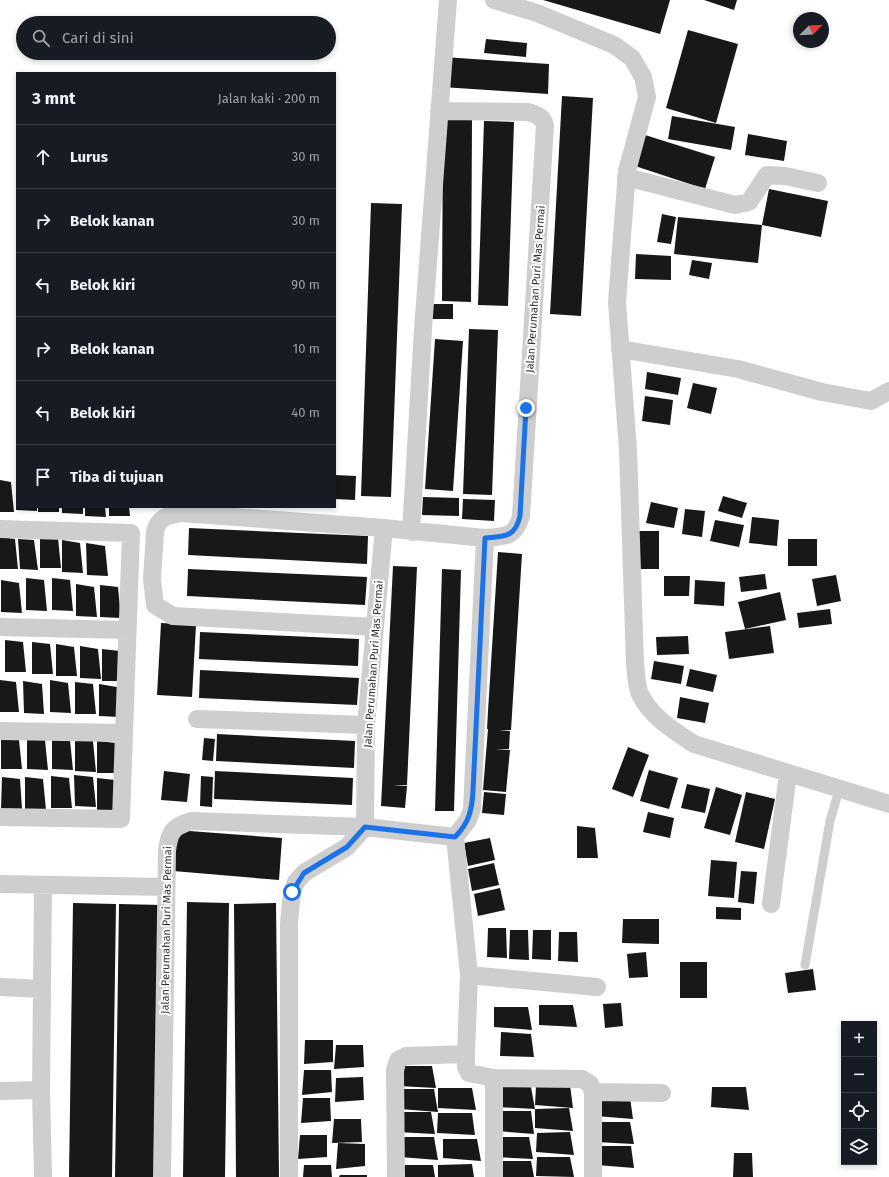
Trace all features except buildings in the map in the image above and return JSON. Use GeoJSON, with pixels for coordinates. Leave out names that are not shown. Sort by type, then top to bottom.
{"type":"FeatureCollection","features":[{"type":"Feature","properties":{"kind":"street"},"geometry":{"type":"LineString","coordinates":[[411,532],[423,329],[448,0]]}},
{"type":"Feature","properties":{"kind":"street"},"geometry":{"type":"LineString","coordinates":[[494,0],[537,14],[614,45],[632,58],[643,77],[647,97],[626,177],[617,302],[628,450],[635,663],[640,693],[653,713],[676,732],[694,744],[839,790],[889,804]]}},
{"type":"Feature","properties":{"kind":"street","name":"Jalan Perumahan Puri Mas Permai"},"geometry":{"type":"LineString","coordinates":[[365,827],[366,725],[384,528],[411,532],[485,538],[511,534],[515,531],[520,516],[545,125],[543,119],[538,115],[528,112],[439,112]]}},
{"type":"Feature","properties":{"kind":"street"},"geometry":{"type":"LineString","coordinates":[[626,177],[735,205],[750,202],[767,175],[785,176],[818,182]]}},
{"type":"Feature","properties":{"kind":"street"},"geometry":{"type":"LineString","coordinates":[[620,349],[738,368],[822,392],[870,401],[889,391]]}},
{"type":"Feature","properties":{"kind":"street"},"geometry":{"type":"LineString","coordinates":[[375,627],[173,616],[155,605],[152,595],[155,532],[156,525],[161,519],[170,515],[181,513],[384,528]]}},
{"type":"Feature","properties":{"kind":"street"},"geometry":{"type":"LineString","coordinates":[[0,529],[130,533],[121,819],[0,817]]}},
{"type":"Feature","properties":{"kind":"street"},"geometry":{"type":"LineString","coordinates":[[485,538],[472,809],[468,820],[455,837],[469,975],[466,1067],[469,1073],[494,1078],[582,1079],[590,1084],[593,1092],[593,1177]]}},
{"type":"Feature","properties":{"kind":"street"},"geometry":{"type":"LineString","coordinates":[[0,627],[127,630]]}},
{"type":"Feature","properties":{"kind":"street"},"geometry":{"type":"LineString","coordinates":[[197,719],[366,725]]}},
{"type":"Feature","properties":{"kind":"street"},"geometry":{"type":"LineString","coordinates":[[0,731],[124,733]]}},
{"type":"Feature","properties":{"kind":"street"},"geometry":{"type":"LineString","coordinates":[[771,904],[788,774]]}},
{"type":"Feature","properties":{"kind":"street","name":"Jalan Perumahan Puri Mas Permai"},"geometry":{"type":"LineString","coordinates":[[162,1177],[166,887],[168,838],[173,830],[180,824],[192,821],[365,827],[455,837]]}},
{"type":"Feature","properties":{"kind":"street"},"geometry":{"type":"LineString","coordinates":[[289,1177],[289,923],[292,892],[304,873],[347,847],[365,827]]}},
{"type":"Feature","properties":{"kind":"street"},"geometry":{"type":"LineString","coordinates":[[0,884],[166,887]]}},
{"type":"Feature","properties":{"kind":"street"},"geometry":{"type":"LineString","coordinates":[[43,884],[41,1090],[43,1177]]}},
{"type":"Feature","properties":{"kind":"street"},"geometry":{"type":"LineString","coordinates":[[469,975],[597,987]]}},
{"type":"Feature","properties":{"kind":"street"},"geometry":{"type":"LineString","coordinates":[[0,987],[42,989]]}},
{"type":"Feature","properties":{"kind":"street"},"geometry":{"type":"LineString","coordinates":[[396,1177],[395,1070],[398,1060],[406,1056],[466,1054]]}},
{"type":"Feature","properties":{"kind":"street"},"geometry":{"type":"LineString","coordinates":[[494,1078],[494,1177]]}},
{"type":"Feature","properties":{"kind":"street"},"geometry":{"type":"LineString","coordinates":[[0,1091],[41,1090]]}},
{"type":"Feature","properties":{"kind":"street"},"geometry":{"type":"LineString","coordinates":[[593,1092],[662,1093]]}},
{"type":"Feature","properties":{"kind":"lane"},"geometry":{"type":"LineString","coordinates":[[805,965],[830,821],[839,790]]}},
{"type":"Feature","properties":{"kind":"route"},"geometry":{"type":"LineString","coordinates":[[292,892],[296,882],[304,873],[347,847],[365,827],[455,837],[462,831],[468,820],[472,809],[485,538],[511,534],[515,531],[519,524],[526,408]]}}]}
